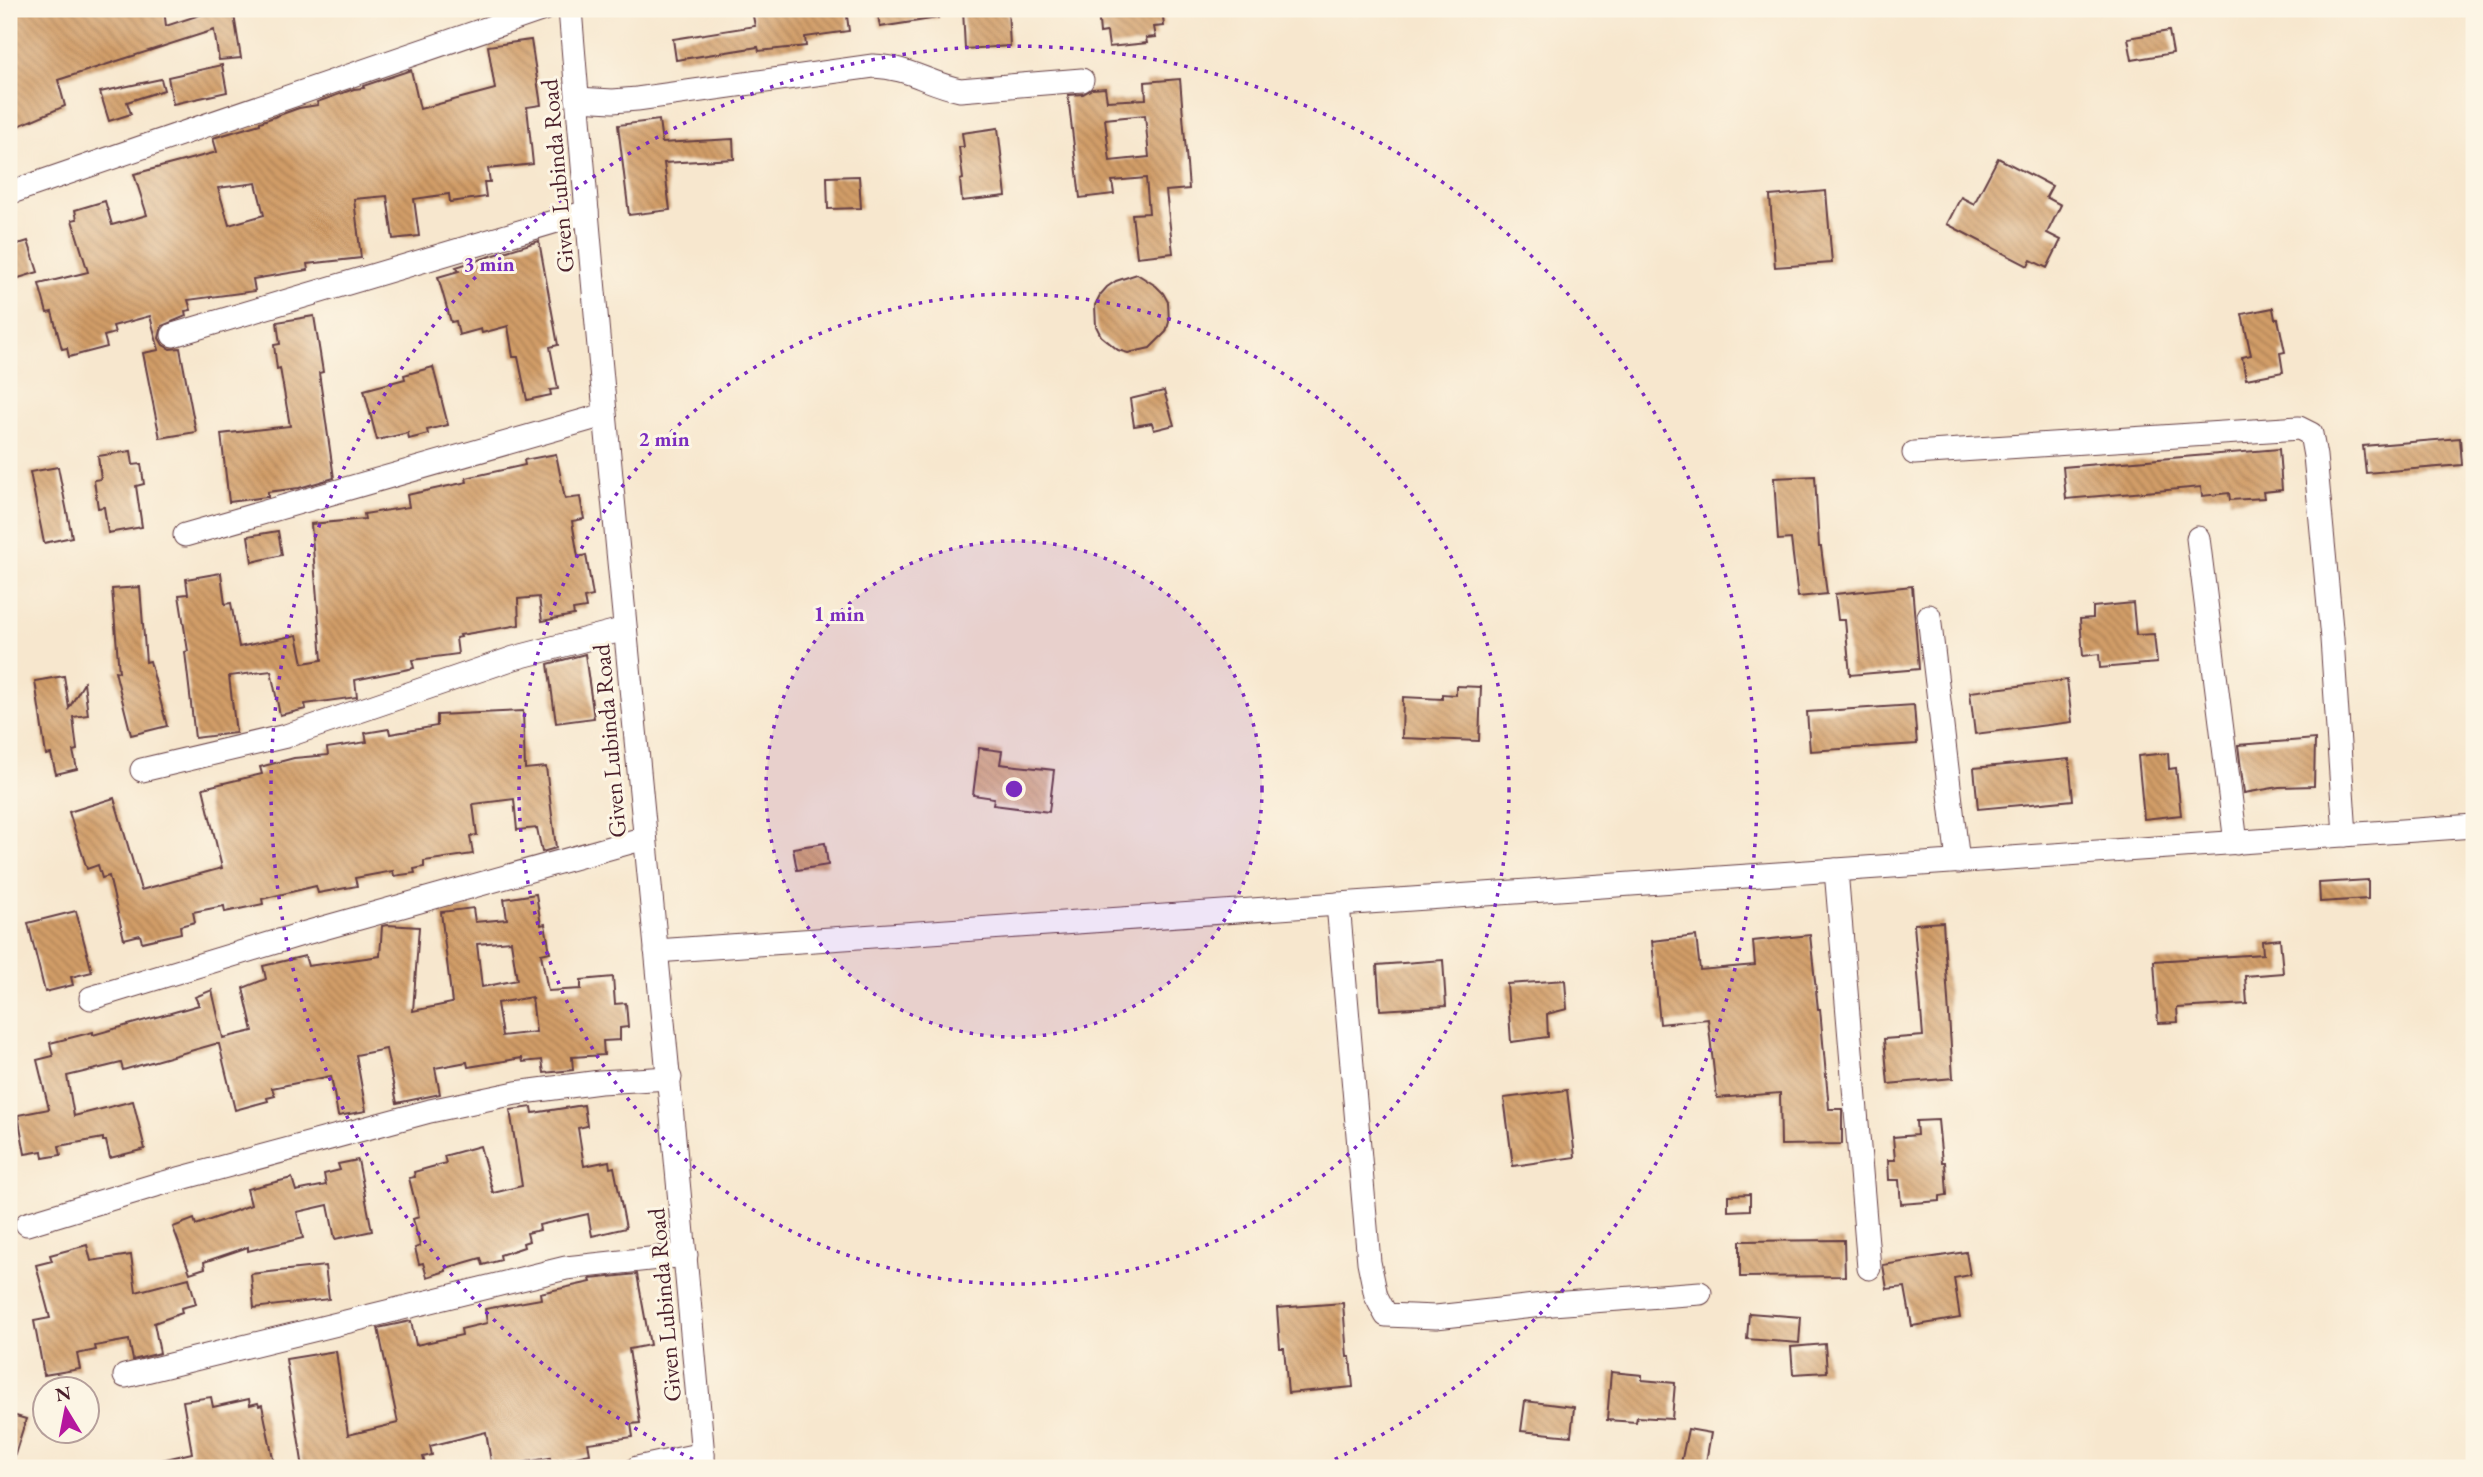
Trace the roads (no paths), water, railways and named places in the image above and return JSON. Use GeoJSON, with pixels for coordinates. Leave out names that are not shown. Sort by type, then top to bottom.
{"type":"FeatureCollection","features":[{"type":"Feature","properties":{"kind":"street"},"geometry":{"type":"LineString","coordinates":[[9,193],[544,9]]}},
{"type":"Feature","properties":{"kind":"street","name":"Given Lubinda Road"},"geometry":{"type":"LineString","coordinates":[[570,9],[604,415],[670,1078],[704,1461]]}},
{"type":"Feature","properties":{"kind":"street"},"geometry":{"type":"LineString","coordinates":[[577,99],[637,99],[873,66],[894,67],[960,90],[1082,80]]}},
{"type":"Feature","properties":{"kind":"street"},"geometry":{"type":"LineString","coordinates":[[173,335],[587,212]]}},
{"type":"Feature","properties":{"kind":"street"},"geometry":{"type":"LineString","coordinates":[[185,535],[604,415]]}},
{"type":"Feature","properties":{"kind":"street"},"geometry":{"type":"LineString","coordinates":[[1914,453],[2299,428],[2311,434],[2331,626],[2345,835]]}},
{"type":"Feature","properties":{"kind":"street"},"geometry":{"type":"LineString","coordinates":[[2198,538],[2236,843]]}},
{"type":"Feature","properties":{"kind":"street"},"geometry":{"type":"LineString","coordinates":[[1929,616],[1958,862]]}},
{"type":"Feature","properties":{"kind":"street"},"geometry":{"type":"LineString","coordinates":[[142,770],[286,736],[514,658],[625,629]]}},
{"type":"Feature","properties":{"kind":"street"},"geometry":{"type":"LineString","coordinates":[[656,951],[2474,826]]}},
{"type":"Feature","properties":{"kind":"street"},"geometry":{"type":"LineString","coordinates":[[91,998],[314,930],[645,838]]}},
{"type":"Feature","properties":{"kind":"street"},"geometry":{"type":"LineString","coordinates":[[1836,870],[1869,1268]]}},
{"type":"Feature","properties":{"kind":"street"},"geometry":{"type":"LineString","coordinates":[[1338,904],[1369,1262],[1376,1296],[1387,1315],[1436,1317],[1552,1304],[1700,1293]]}},
{"type":"Feature","properties":{"kind":"street"},"geometry":{"type":"LineString","coordinates":[[27,1224],[182,1178],[430,1111],[516,1093],[600,1082],[670,1078]]}},
{"type":"Feature","properties":{"kind":"street"},"geometry":{"type":"LineString","coordinates":[[125,1376],[566,1268],[686,1255]]}},
{"type":"Feature","properties":{"kind":"street"},"geometry":{"type":"LineString","coordinates":[[637,1468],[704,1461]]}}]}
